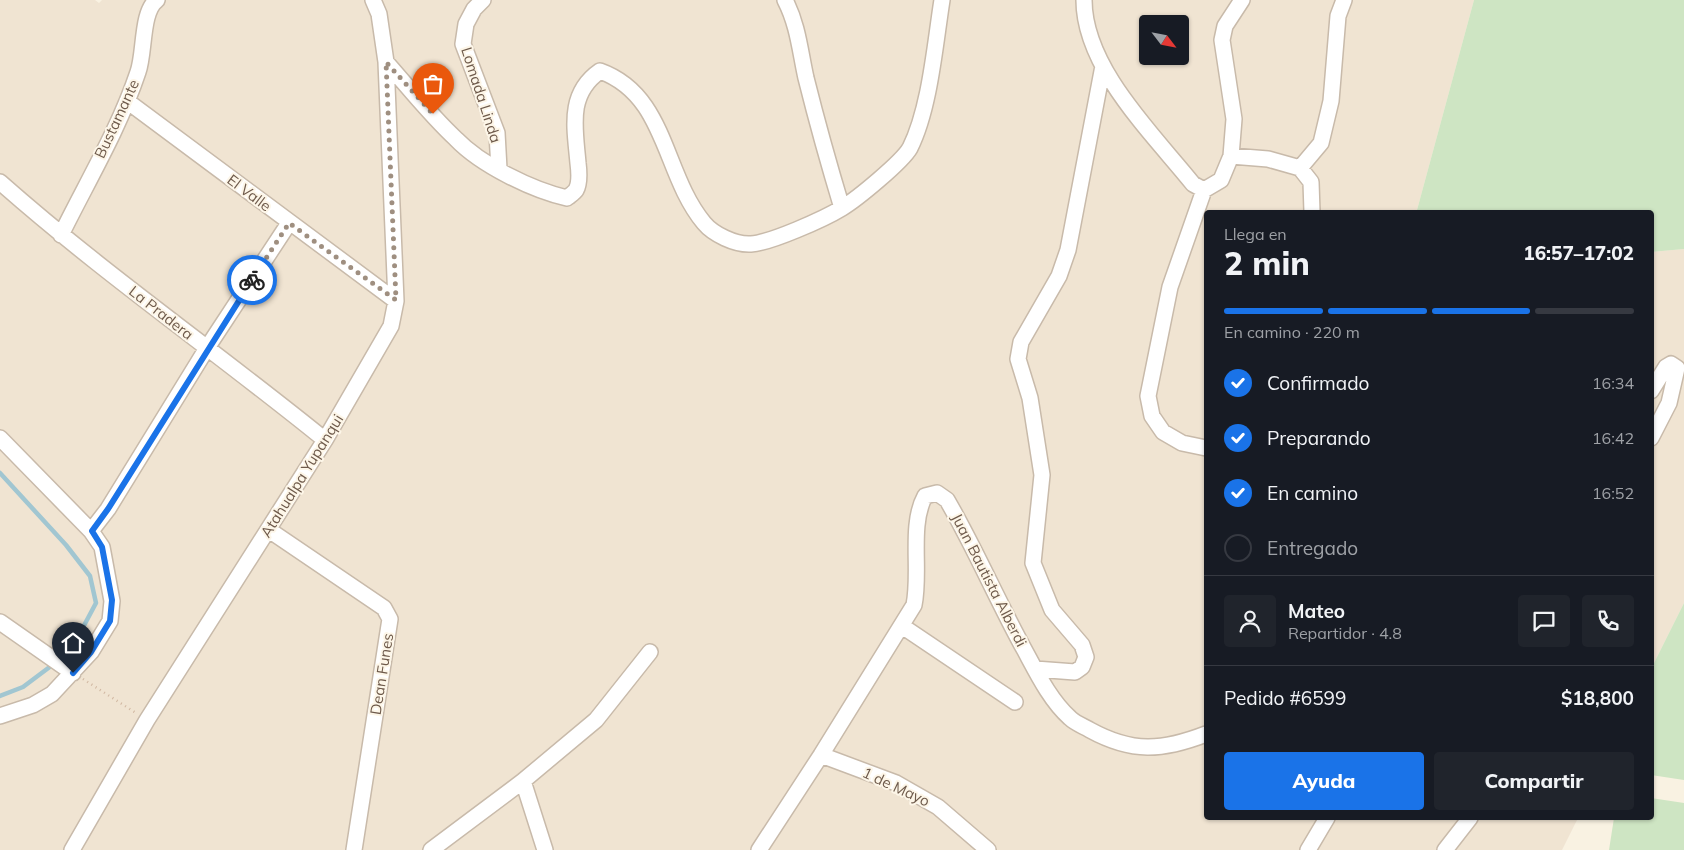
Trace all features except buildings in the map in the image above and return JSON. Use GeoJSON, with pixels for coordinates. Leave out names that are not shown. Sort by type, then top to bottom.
{"type":"FeatureCollection","features":[{"type":"Feature","properties":{"kind":"street","name":"Bustamante"},"geometry":{"type":"LineString","coordinates":[[61,235],[127,101],[144,52],[146,20],[151,4],[157,0]]}},
{"type":"Feature","properties":{"kind":"street","name":"Atahualpa Yupanqui"},"geometry":{"type":"LineString","coordinates":[[72,850],[147,720],[325,440],[390,326],[396,300],[386,62],[379,14],[373,0]]}},
{"type":"Feature","properties":{"kind":"street","name":"Lomada Linda"},"geometry":{"type":"LineString","coordinates":[[483,0],[474,9],[466,24],[463,44],[497,133],[499,169]]}},
{"type":"Feature","properties":{"kind":"street"},"geometry":{"type":"LineString","coordinates":[[785,0],[800,37],[813,104],[842,208]]}},
{"type":"Feature","properties":{"kind":"street"},"geometry":{"type":"LineString","coordinates":[[386,62],[456,140],[499,169],[551,194],[567,198],[576,190],[579,173],[575,120],[577,98],[589,79],[600,71],[624,83],[648,110],[656,122],[678,181],[704,223],[734,242],[750,244],[772,240],[842,208],[896,164],[909,149],[924,104],[942,0]]}},
{"type":"Feature","properties":{"kind":"street"},"geometry":{"type":"LineString","coordinates":[[1084,0],[1084,13],[1092,40],[1104,66],[1134,110],[1193,184],[1204,190]]}},
{"type":"Feature","properties":{"kind":"street"},"geometry":{"type":"LineString","coordinates":[[1204,448],[1182,443],[1163,432],[1152,416],[1148,396],[1170,286],[1204,190],[1221,180],[1231,156],[1234,119],[1222,40],[1225,26],[1242,0]]}},
{"type":"Feature","properties":{"kind":"street"},"geometry":{"type":"LineString","coordinates":[[1300,168],[1321,143],[1331,101],[1338,16],[1344,0]]}},
{"type":"Feature","properties":{"kind":"street"},"geometry":{"type":"LineString","coordinates":[[1035,669],[1075,672],[1082,667],[1086,657],[1082,645],[1052,610],[1033,563],[1042,475],[1030,398],[1018,359],[1021,342],[1059,276],[1068,250],[1104,66]]}},
{"type":"Feature","properties":{"kind":"street","name":"El Valle"},"geometry":{"type":"LineString","coordinates":[[127,101],[289,223],[396,300]]}},
{"type":"Feature","properties":{"kind":"street"},"geometry":{"type":"LineString","coordinates":[[1231,156],[1268,159],[1300,168],[1311,182],[1312,210]]}},
{"type":"Feature","properties":{"kind":"street","name":"La Pradera"},"geometry":{"type":"LineString","coordinates":[[0,182],[61,235],[251,380],[325,440]]}},
{"type":"Feature","properties":{"kind":"street"},"geometry":{"type":"LineString","coordinates":[[92,531],[108,509],[207,348],[289,223]]}},
{"type":"Feature","properties":{"kind":"street"},"geometry":{"type":"LineString","coordinates":[[1654,386],[1666,367],[1671,364],[1677,368],[1670,403],[1654,432]]}},
{"type":"Feature","properties":{"kind":"street"},"geometry":{"type":"LineString","coordinates":[[0,438],[92,531],[102,547],[112,600],[110,621],[91,652],[73,673],[52,694],[33,705],[0,716]]}},
{"type":"Feature","properties":{"kind":"street","name":"Juan Bautista Alberdi"},"geometry":{"type":"LineString","coordinates":[[759,850],[821,755],[914,605],[918,589],[918,508],[925,496],[938,493],[947,500],[1035,669],[1053,698],[1071,720],[1102,737],[1128,746],[1156,747],[1190,740],[1204,735]]}},
{"type":"Feature","properties":{"kind":"street","name":"Dean Funes"},"geometry":{"type":"LineString","coordinates":[[269,530],[384,608],[390,619],[354,850]]}},
{"type":"Feature","properties":{"kind":"street"},"geometry":{"type":"LineString","coordinates":[[0,622],[73,673]]}},
{"type":"Feature","properties":{"kind":"street"},"geometry":{"type":"LineString","coordinates":[[902,626],[1015,702]]}},
{"type":"Feature","properties":{"kind":"street"},"geometry":{"type":"LineString","coordinates":[[431,850],[523,781],[596,720],[650,652]]}},
{"type":"Feature","properties":{"kind":"street","name":"1 de Mayo"},"geometry":{"type":"LineString","coordinates":[[821,755],[896,783],[930,802],[988,850]]}},
{"type":"Feature","properties":{"kind":"street"},"geometry":{"type":"LineString","coordinates":[[523,781],[545,850]]}},
{"type":"Feature","properties":{"kind":"street"},"geometry":{"type":"LineString","coordinates":[[1308,850],[1326,820]]}},
{"type":"Feature","properties":{"kind":"street"},"geometry":{"type":"LineString","coordinates":[[1445,850],[1468,820]]}},
{"type":"Feature","properties":{"kind":"path"},"geometry":{"type":"LineString","coordinates":[[73,673],[147,720]]}},
{"type":"Feature","properties":{"kind":"shaded area"},"geometry":{"type":"Polygon","coordinates":[[[0,0],[95,0],[99,3],[102,0],[1474,0],[1417,210],[1204,210],[1204,820],[1577,820],[1562,850],[0,850],[0,0]]]}},
{"type":"Feature","properties":{"kind":"shaded area"},"geometry":{"type":"Polygon","coordinates":[[[1684,249],[1684,603],[1654,663],[1654,252],[1684,249]]]}},
{"type":"Feature","properties":{"kind":"green space"},"geometry":{"type":"Polygon","coordinates":[[[1474,0],[1684,0],[1684,249],[1654,252],[1654,210],[1417,210],[1474,0]]]}},
{"type":"Feature","properties":{"kind":"green space"},"geometry":{"type":"Polygon","coordinates":[[[1684,603],[1684,780],[1654,775],[1654,663],[1684,603]]]}},
{"type":"Feature","properties":{"kind":"green space"},"geometry":{"type":"Polygon","coordinates":[[[1654,798],[1684,803],[1684,850],[1609,850],[1614,820],[1654,820],[1654,798]]]}},
{"type":"Feature","properties":{"kind":"waterway"},"geometry":{"type":"LineString","coordinates":[[0,473],[66,545],[90,576],[96,603],[80,633],[61,654]]}},
{"type":"Feature","properties":{"kind":"waterway"},"geometry":{"type":"LineString","coordinates":[[0,696],[23,687],[51,666]]}},
{"type":"Feature","properties":{"kind":"way so far"},"geometry":{"type":"LineString","coordinates":[[252,280],[289,223],[396,300],[386,62],[433,114]]}},
{"type":"Feature","properties":{"kind":"route"},"geometry":{"type":"LineString","coordinates":[[73,673],[91,652],[110,621],[112,600],[102,547],[92,531],[108,509],[207,348],[252,280]]}}]}
